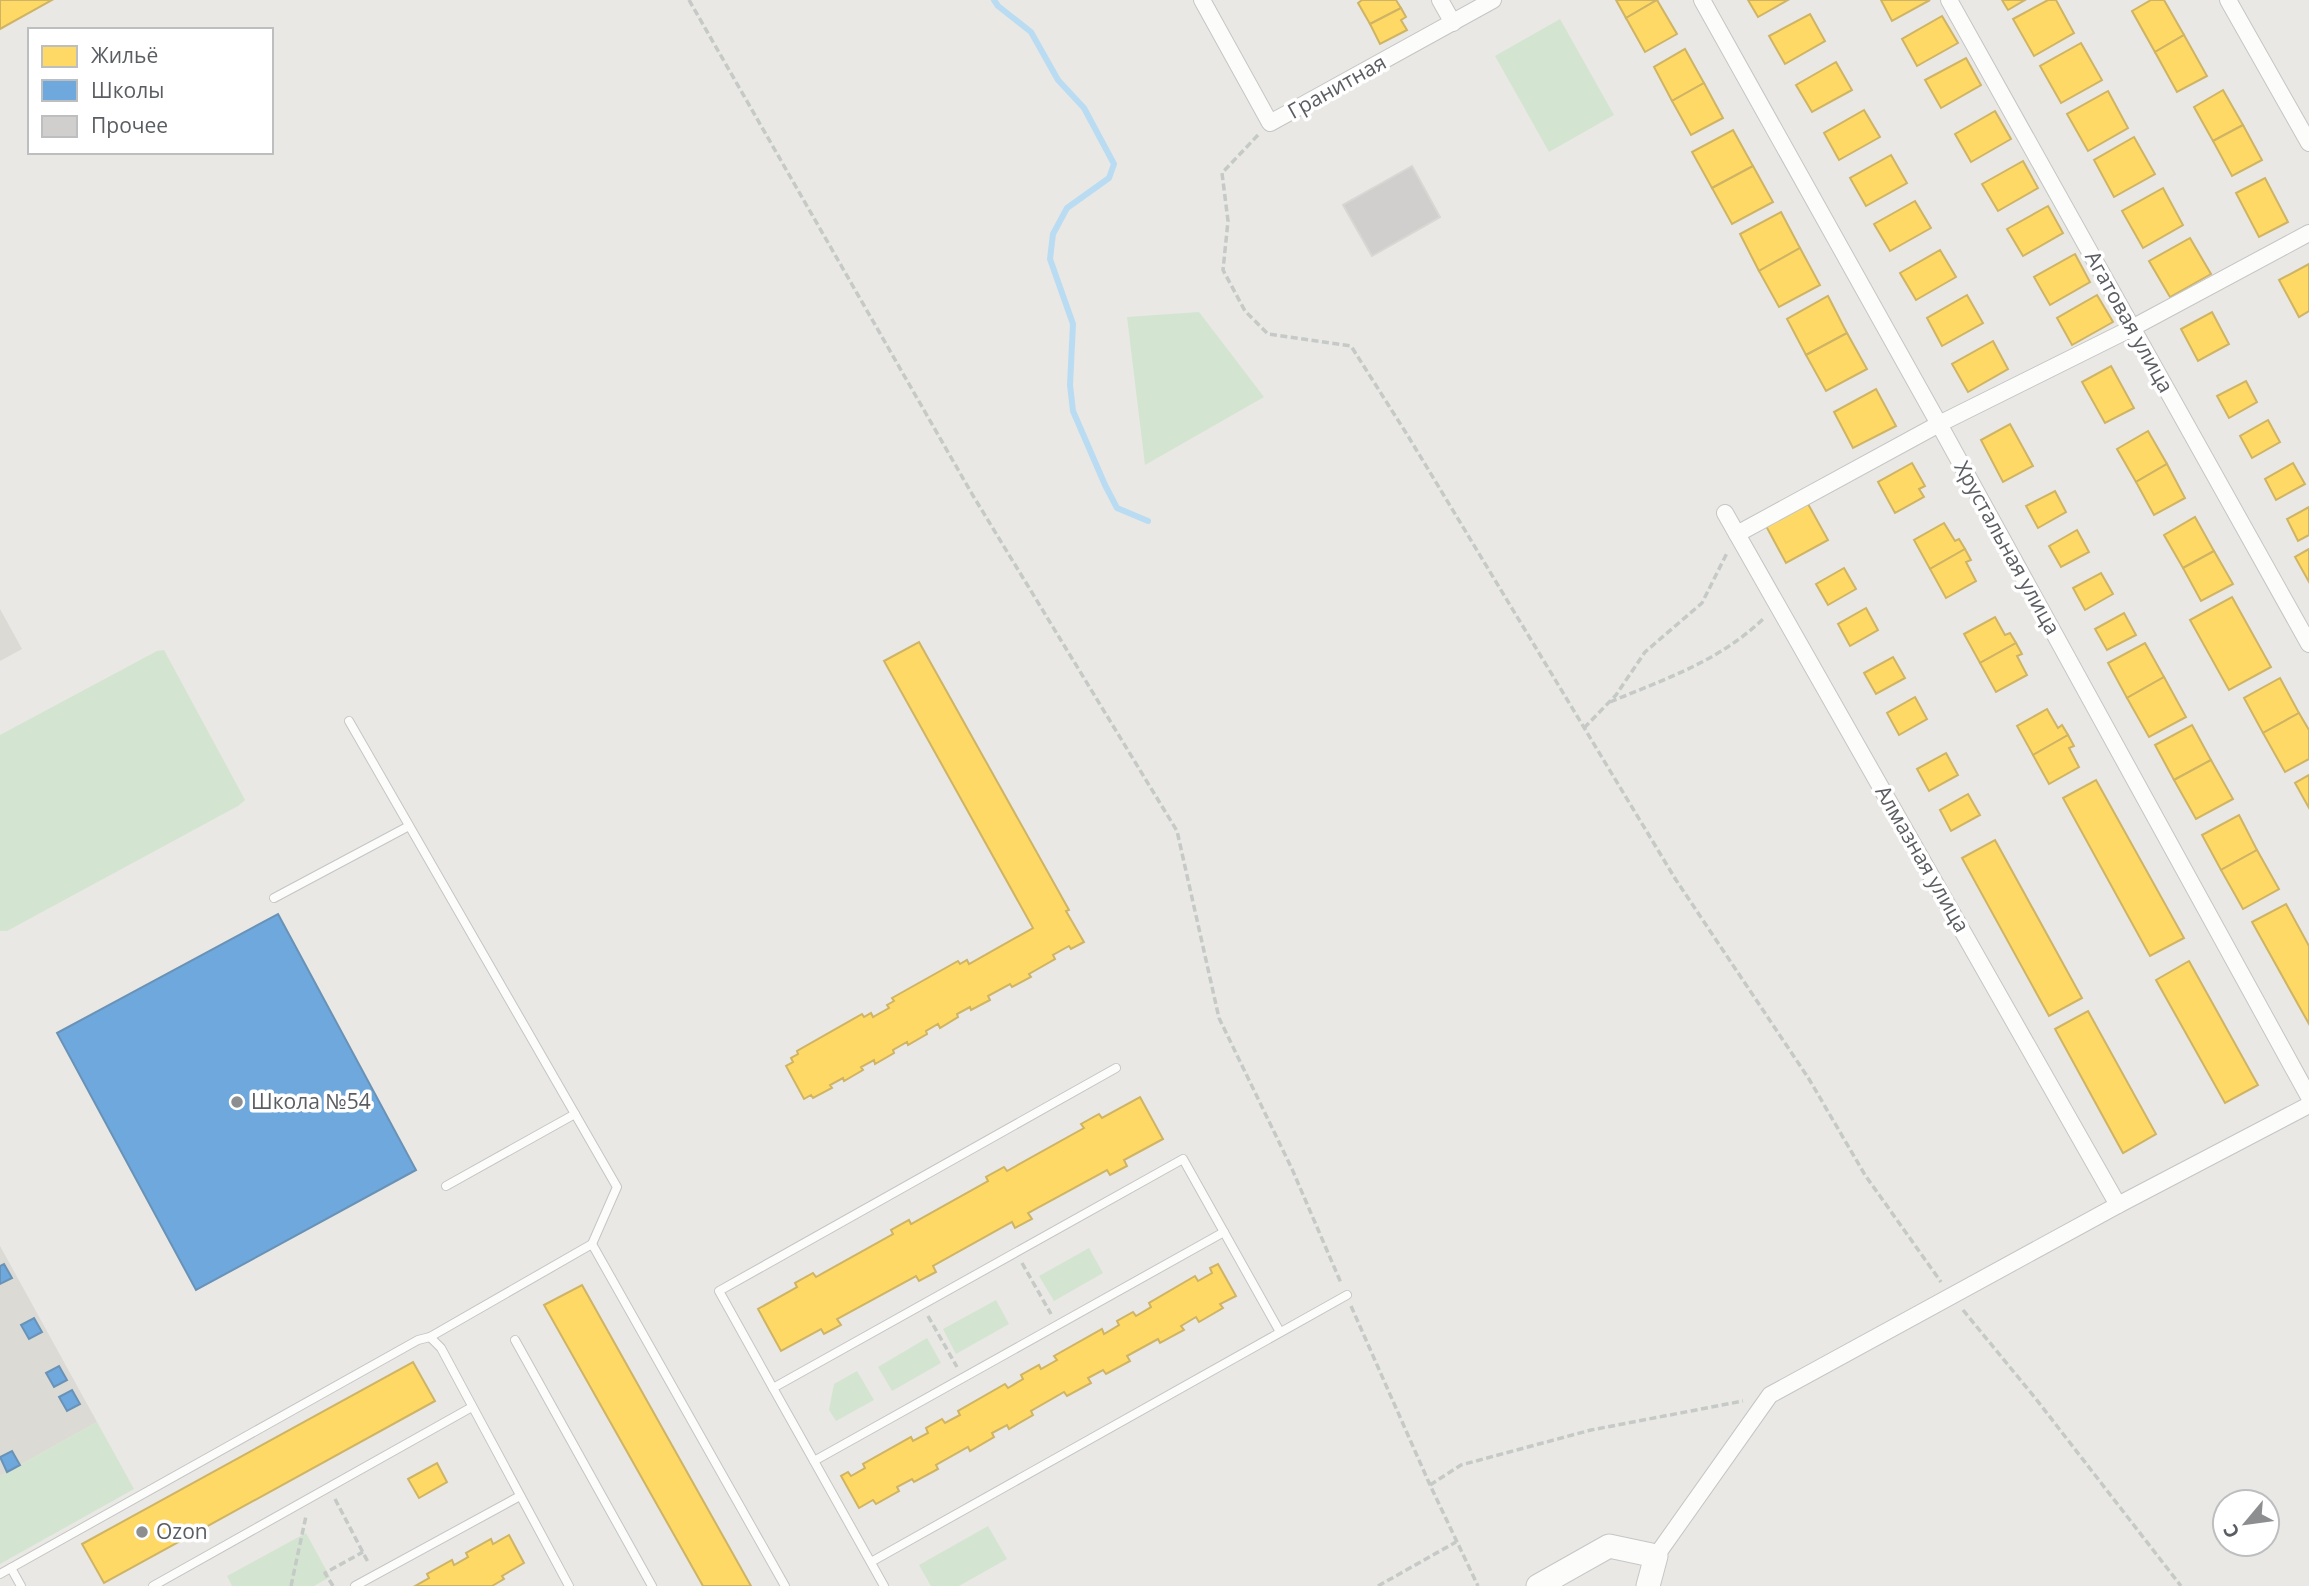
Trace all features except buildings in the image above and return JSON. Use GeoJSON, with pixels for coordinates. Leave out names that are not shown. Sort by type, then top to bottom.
{"type":"FeatureCollection","features":[{"type":"Feature","properties":{"kind":"street","name":"Гранитная"},"geometry":{"type":"LineString","coordinates":[[1202,0],[1270,123],[1493,0]]}},
{"type":"Feature","properties":{"kind":"street"},"geometry":{"type":"LineString","coordinates":[[1440,0],[1452,23]]}},
{"type":"Feature","properties":{"kind":"street","name":"Хрустальная улица"},"geometry":{"type":"LineString","coordinates":[[1702,0],[2309,1097]]}},
{"type":"Feature","properties":{"kind":"street","name":"Агатовая улица"},"geometry":{"type":"LineString","coordinates":[[1949,0],[2309,644]]}},
{"type":"Feature","properties":{"kind":"street"},"geometry":{"type":"LineString","coordinates":[[2228,0],[2309,143]]}},
{"type":"Feature","properties":{"kind":"street"},"geometry":{"type":"LineString","coordinates":[[1737,534],[1939,425],[2132,328],[2309,233]]}},
{"type":"Feature","properties":{"kind":"street","name":"Алмазная улица"},"geometry":{"type":"LineString","coordinates":[[1725,513],[2119,1205]]}},
{"type":"Feature","properties":{"kind":"street"},"geometry":{"type":"LineString","coordinates":[[1648,1586],[1656,1556],[1770,1395],[1951,1295],[2309,1105]]}},
{"type":"Feature","properties":{"kind":"street"},"geometry":{"type":"LineString","coordinates":[[1538,1586],[1609,1546],[1656,1556]]}},
{"type":"Feature","properties":{"kind":"lane"},"geometry":{"type":"LineString","coordinates":[[0,1574],[418,1340],[430,1338],[592,1244],[617,1187],[349,721]]}},
{"type":"Feature","properties":{"kind":"lane"},"geometry":{"type":"LineString","coordinates":[[274,898],[409,826]]}},
{"type":"Feature","properties":{"kind":"lane"},"geometry":{"type":"LineString","coordinates":[[884,1586],[719,1291],[1116,1068]]}},
{"type":"Feature","properties":{"kind":"lane"},"geometry":{"type":"LineString","coordinates":[[446,1186],[575,1114]]}},
{"type":"Feature","properties":{"kind":"lane"},"geometry":{"type":"LineString","coordinates":[[773,1388],[1183,1158],[1280,1332]]}},
{"type":"Feature","properties":{"kind":"lane"},"geometry":{"type":"LineString","coordinates":[[814,1461],[1224,1232]]}},
{"type":"Feature","properties":{"kind":"lane"},"geometry":{"type":"LineString","coordinates":[[592,1244],[785,1586]]}},
{"type":"Feature","properties":{"kind":"lane"},"geometry":{"type":"LineString","coordinates":[[871,1562],[1347,1295]]}},
{"type":"Feature","properties":{"kind":"lane"},"geometry":{"type":"LineString","coordinates":[[430,1338],[441,1348],[567,1583],[554,1586]]}},
{"type":"Feature","properties":{"kind":"lane"},"geometry":{"type":"LineString","coordinates":[[515,1340],[652,1586]]}},
{"type":"Feature","properties":{"kind":"lane"},"geometry":{"type":"LineString","coordinates":[[153,1586],[472,1407]]}},
{"type":"Feature","properties":{"kind":"lane"},"geometry":{"type":"LineString","coordinates":[[355,1586],[520,1496]]}},
{"type":"Feature","properties":{"kind":"lane"},"geometry":{"type":"LineString","coordinates":[[11,1569],[21,1586]]}},
{"type":"Feature","properties":{"kind":"path"},"geometry":{"type":"LineString","coordinates":[[690,0],[965,482],[1177,831],[1219,1018],[1292,1169],[1430,1485],[1478,1586]]}},
{"type":"Feature","properties":{"kind":"path"},"geometry":{"type":"LineString","coordinates":[[1270,123],[1222,173],[1228,220],[1223,270],[1245,311],[1268,334],[1352,346],[1676,880],[1809,1079],[1865,1175],[1951,1295],[2036,1399],[2181,1586]]}},
{"type":"Feature","properties":{"kind":"path"},"geometry":{"type":"LineString","coordinates":[[1584,728],[1609,703],[1645,652],[1702,603],[1737,534]]}},
{"type":"Feature","properties":{"kind":"path"},"geometry":{"type":"LineString","coordinates":[[1609,703],[1703,662],[1743,638],[1766,616],[1770,592]]}},
{"type":"Feature","properties":{"kind":"path"},"geometry":{"type":"LineString","coordinates":[[1016,1252],[1057,1325]]}},
{"type":"Feature","properties":{"kind":"path"},"geometry":{"type":"LineString","coordinates":[[922,1305],[964,1378]]}},
{"type":"Feature","properties":{"kind":"path"},"geometry":{"type":"LineString","coordinates":[[1430,1485],[1461,1465],[1591,1430],[1770,1395]]}},
{"type":"Feature","properties":{"kind":"path"},"geometry":{"type":"LineString","coordinates":[[329,1487],[375,1575]]}},
{"type":"Feature","properties":{"kind":"path"},"geometry":{"type":"LineString","coordinates":[[291,1586],[310,1498]]}},
{"type":"Feature","properties":{"kind":"path"},"geometry":{"type":"LineString","coordinates":[[1378,1586],[1457,1542]]}},
{"type":"Feature","properties":{"kind":"path"},"geometry":{"type":"LineString","coordinates":[[332,1586],[325,1573],[363,1552]]}},
{"type":"Feature","properties":{"kind":"shaded area"},"geometry":{"type":"Polygon","coordinates":[[[0,609],[22,649],[0,661],[0,609]]]}},
{"type":"Feature","properties":{"kind":"shaded area"},"geometry":{"type":"Polygon","coordinates":[[[0,1246],[97,1422],[0,1476],[0,1246]]]}},
{"type":"Feature","properties":{"kind":"green space"},"geometry":{"type":"Polygon","coordinates":[[[1560,19],[1614,115],[1549,152],[1495,56],[1560,19]]]}},
{"type":"Feature","properties":{"kind":"green space"},"geometry":{"type":"Polygon","coordinates":[[[1199,312],[1264,397],[1145,465],[1127,317],[1199,312]]]}},
{"type":"Feature","properties":{"kind":"green space"},"geometry":{"type":"Polygon","coordinates":[[[164,650],[245,800],[7,931],[0,931],[0,735],[157,651],[164,650]]]}},
{"type":"Feature","properties":{"kind":"green space"},"geometry":{"type":"Polygon","coordinates":[[[1089,1248],[1103,1273],[1054,1301],[1039,1276],[1089,1248]]]}},
{"type":"Feature","properties":{"kind":"green space"},"geometry":{"type":"Polygon","coordinates":[[[996,1300],[1009,1324],[956,1354],[943,1329],[996,1300]]]}},
{"type":"Feature","properties":{"kind":"green space"},"geometry":{"type":"Polygon","coordinates":[[[927,1338],[941,1363],[892,1391],[878,1367],[927,1338]]]}},
{"type":"Feature","properties":{"kind":"green space"},"geometry":{"type":"Polygon","coordinates":[[[857,1371],[874,1400],[836,1421],[829,1410],[834,1384],[857,1371]]]}},
{"type":"Feature","properties":{"kind":"green space"},"geometry":{"type":"Polygon","coordinates":[[[97,1422],[134,1489],[0,1564],[0,1476],[97,1422]]]}},
{"type":"Feature","properties":{"kind":"green space"},"geometry":{"type":"Polygon","coordinates":[[[988,1526],[1007,1559],[959,1586],[931,1586],[919,1565],[988,1526]]]}},
{"type":"Feature","properties":{"kind":"green space"},"geometry":{"type":"Polygon","coordinates":[[[306,1533],[330,1577],[314,1586],[232,1586],[227,1576],[306,1533]]]}},
{"type":"Feature","properties":{"kind":"waterway"},"geometry":{"type":"LineString","coordinates":[[994,0],[1031,32],[1058,80],[1084,108],[1114,164],[1109,178],[1067,208],[1053,234],[1050,259],[1073,324],[1070,385],[1073,411],[1117,508],[1148,521]]}},
{"type":"Feature","properties":{"kind":"place","name":"Школа №54"},"geometry":{"type":"Point","coordinates":[237,1102]}},
{"type":"Feature","properties":{"kind":"place","name":"Ozon"},"geometry":{"type":"Point","coordinates":[142,1532]}}]}
